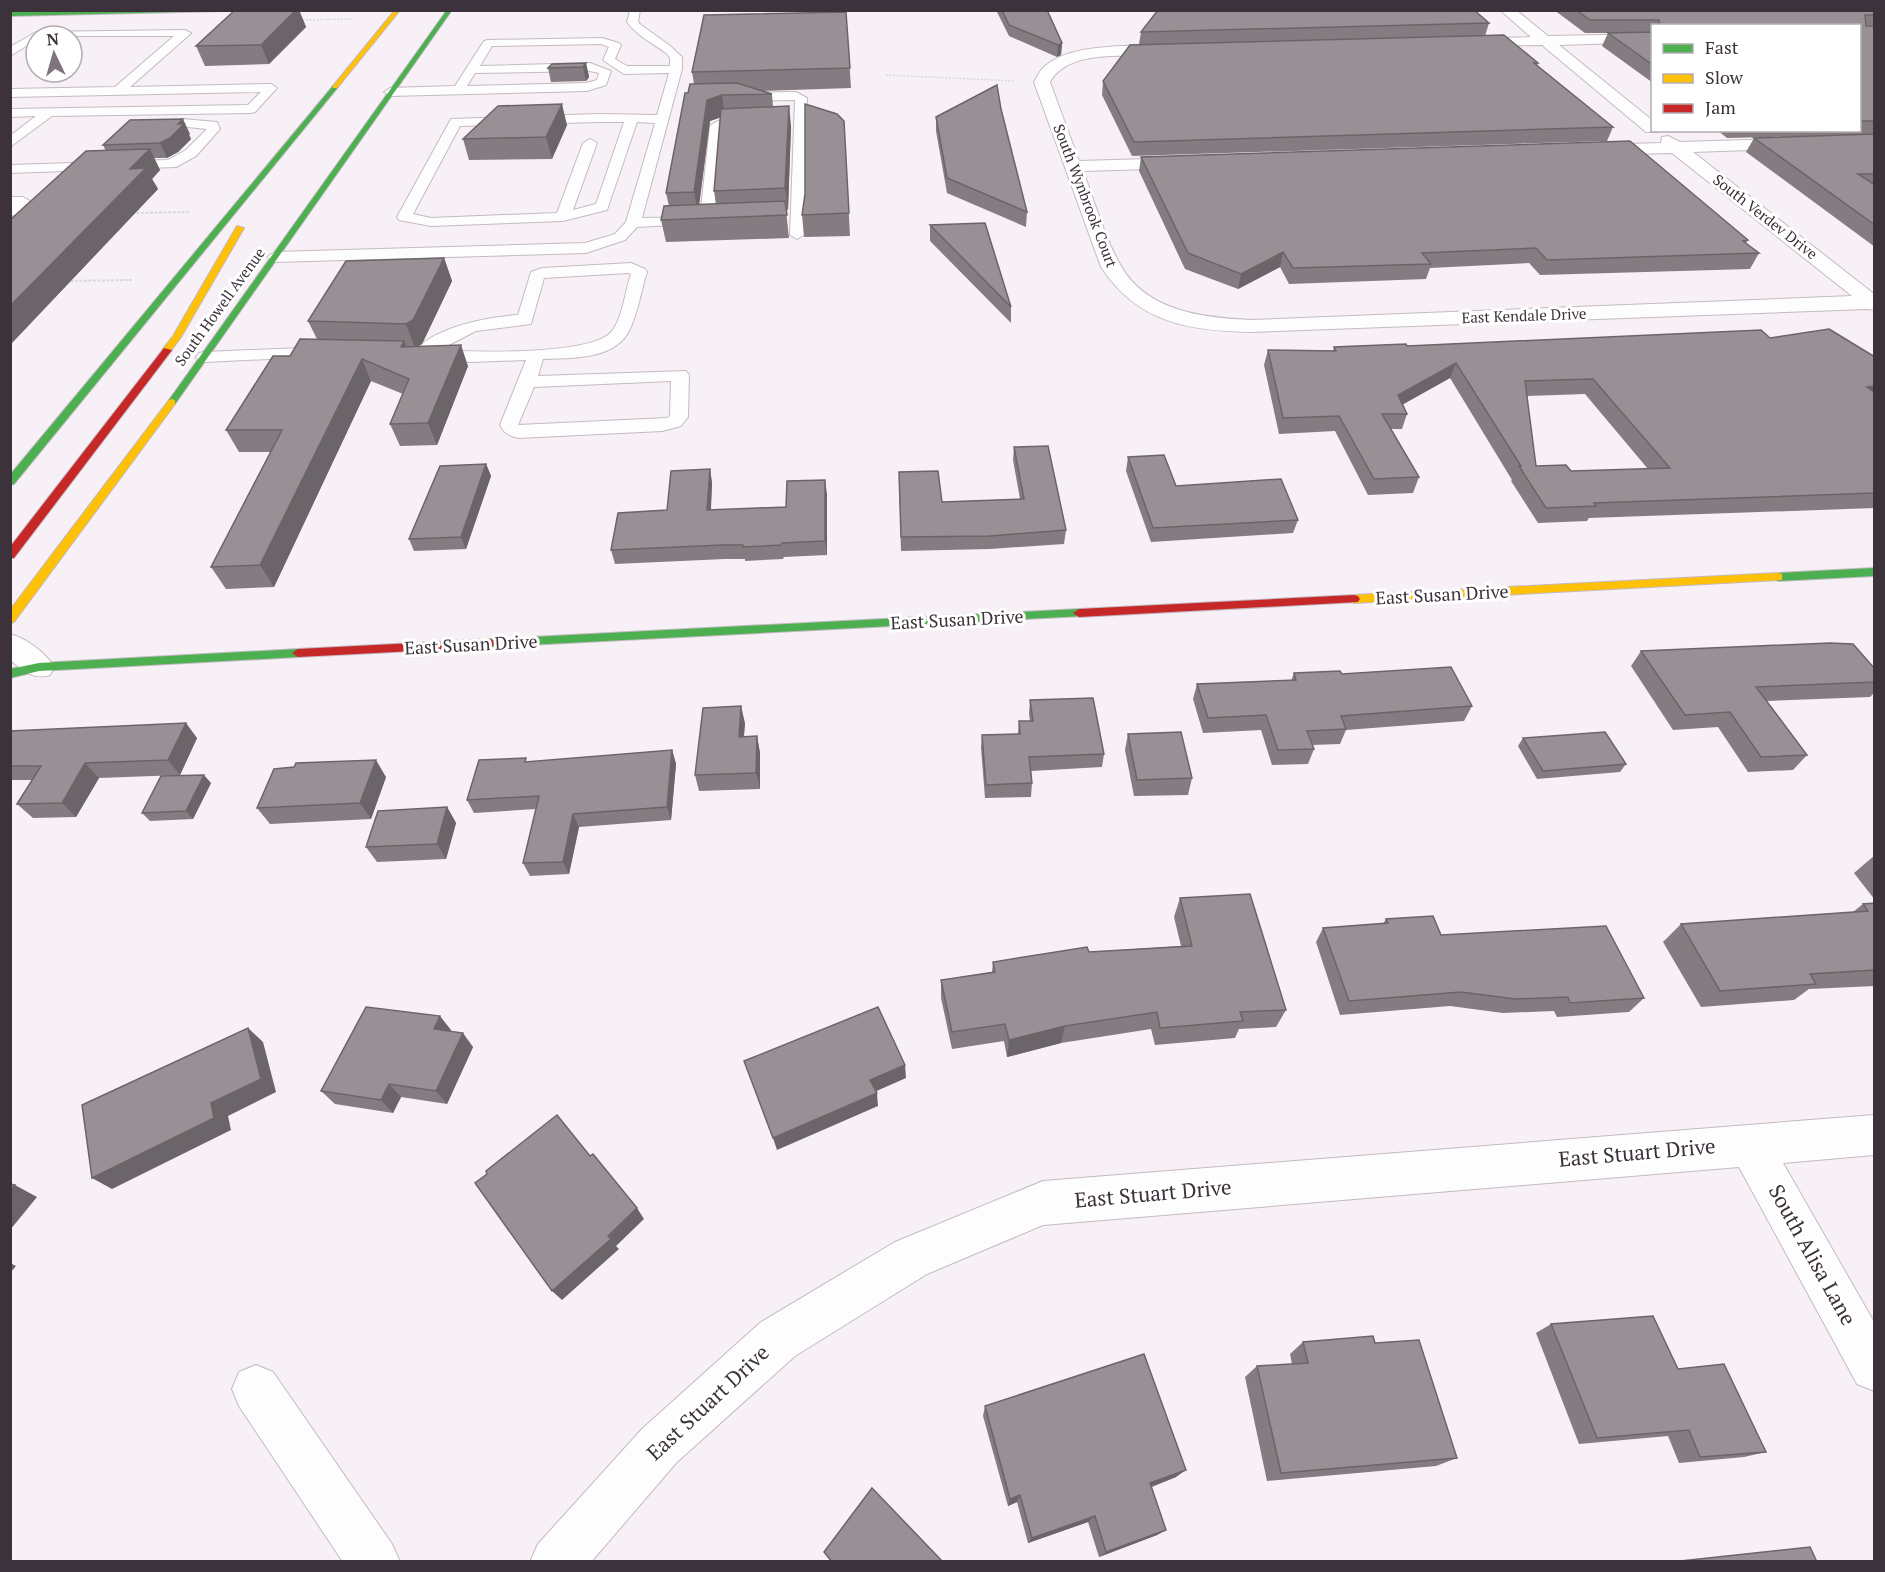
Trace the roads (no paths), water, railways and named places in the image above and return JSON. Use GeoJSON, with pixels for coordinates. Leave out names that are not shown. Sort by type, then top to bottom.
{"type":"FeatureCollection","features":[{"type":"Feature","properties":{"kind":"main road"},"geometry":{"type":"LineString","coordinates":[[10,14],[269,10]]}},
{"type":"Feature","properties":{"kind":"main road"},"geometry":{"type":"LineString","coordinates":[[10,482],[398,10]]}},
{"type":"Feature","properties":{"kind":"main road","name":"South Howell Avenue"},"geometry":{"type":"LineString","coordinates":[[10,619],[205,357],[450,10]]}},
{"type":"Feature","properties":{"kind":"main road"},"geometry":{"type":"LineString","coordinates":[[10,555],[177,337],[239,230],[266,172]]}},
{"type":"Feature","properties":{"kind":"main road","name":"East Susan Drive"},"geometry":{"type":"LineString","coordinates":[[10,674],[39,667],[1875,572]]}},
{"type":"Feature","properties":{"kind":"street","name":"South Verdev Drive"},"geometry":{"type":"LineString","coordinates":[[1507,10],[1651,127]]}},
{"type":"Feature","properties":{"kind":"street"},"geometry":{"type":"LineString","coordinates":[[1458,43],[1651,38]]}},
{"type":"Feature","properties":{"kind":"street","name":"South Wynbrook Court"},"geometry":{"type":"LineString","coordinates":[[1176,316],[1143,301],[1116,274],[1072,166],[1042,82],[1049,70],[1070,59],[1107,52],[1185,49]]}},
{"type":"Feature","properties":{"kind":"street","name":"South Verdev Drive"},"geometry":{"type":"LineString","coordinates":[[1658,132],[1873,303]]}},
{"type":"Feature","properties":{"kind":"street"},"geometry":{"type":"LineString","coordinates":[[1575,150],[1875,141]]}},
{"type":"Feature","properties":{"kind":"street"},"geometry":{"type":"LineString","coordinates":[[1072,166],[1197,162]]}},
{"type":"Feature","properties":{"kind":"street","name":"East Kendale Drive"},"geometry":{"type":"LineString","coordinates":[[1176,316],[1218,324],[1252,326],[1873,303]]}},
{"type":"Feature","properties":{"kind":"street"},"geometry":{"type":"LineString","coordinates":[[10,644],[39,667]]}},
{"type":"Feature","properties":{"kind":"street","name":"East Stuart Drive"},"geometry":{"type":"LineString","coordinates":[[556,1562],[659,1446],[778,1339],[911,1257],[1044,1203],[1875,1135]]}},
{"type":"Feature","properties":{"kind":"street","name":"South Alisa Lane"},"geometry":{"type":"LineString","coordinates":[[1749,1144],[1875,1367]]}},
{"type":"Feature","properties":{"kind":"street"},"geometry":{"type":"LineString","coordinates":[[256,1389],[374,1562]]}},
{"type":"Feature","properties":{"kind":"lane"},"geometry":{"type":"LineString","coordinates":[[275,257],[586,248],[620,237],[633,222],[662,119],[673,99],[676,69],[676,57],[669,49],[638,30],[632,22],[635,10]]}},
{"type":"Feature","properties":{"kind":"lane"},"geometry":{"type":"LineString","coordinates":[[10,53],[36,35],[185,33],[118,91]]}},
{"type":"Feature","properties":{"kind":"lane"},"geometry":{"type":"LineString","coordinates":[[459,90],[488,43],[602,41],[615,45],[609,60],[622,75],[676,69]]}},
{"type":"Feature","properties":{"kind":"lane"},"geometry":{"type":"LineString","coordinates":[[390,92],[587,87],[602,82],[605,70],[590,67],[471,70]]}},
{"type":"Feature","properties":{"kind":"lane"},"geometry":{"type":"LineString","coordinates":[[10,93],[271,88],[251,109],[10,113]]}},
{"type":"Feature","properties":{"kind":"lane"},"geometry":{"type":"LineString","coordinates":[[459,90],[480,95],[610,92]]}},
{"type":"Feature","properties":{"kind":"lane"},"geometry":{"type":"LineString","coordinates":[[723,98],[800,96],[794,121],[792,217],[797,235]]}},
{"type":"Feature","properties":{"kind":"lane"},"geometry":{"type":"LineString","coordinates":[[10,143],[49,112]]}},
{"type":"Feature","properties":{"kind":"lane"},"geometry":{"type":"LineString","coordinates":[[631,120],[602,207],[563,218],[431,222],[404,217],[456,123],[594,131],[631,120],[662,119]]}},
{"type":"Feature","properties":{"kind":"lane"},"geometry":{"type":"LineString","coordinates":[[633,222],[713,219],[716,126],[725,122],[768,121]]}},
{"type":"Feature","properties":{"kind":"lane"},"geometry":{"type":"LineString","coordinates":[[10,169],[135,167],[171,164],[184,159],[214,129],[212,125],[201,122],[33,125]]}},
{"type":"Feature","properties":{"kind":"lane"},"geometry":{"type":"LineString","coordinates":[[563,218],[594,131]]}},
{"type":"Feature","properties":{"kind":"lane"},"geometry":{"type":"LineString","coordinates":[[10,201],[23,201],[10,212]]}},
{"type":"Feature","properties":{"kind":"lane"},"geometry":{"type":"LineString","coordinates":[[445,252],[462,221]]}},
{"type":"Feature","properties":{"kind":"lane"},"geometry":{"type":"LineString","coordinates":[[632,268],[639,272],[619,335],[603,345],[577,352],[536,354],[471,357],[415,354],[468,326],[494,321],[525,320],[537,275],[542,273],[632,268]]}},
{"type":"Feature","properties":{"kind":"lane"},"geometry":{"type":"LineString","coordinates":[[205,357],[338,352]]}},
{"type":"Feature","properties":{"kind":"lane"},"geometry":{"type":"LineString","coordinates":[[527,382],[680,375],[679,417],[674,422],[662,425],[518,432],[512,430],[509,425],[536,354]]}}]}
